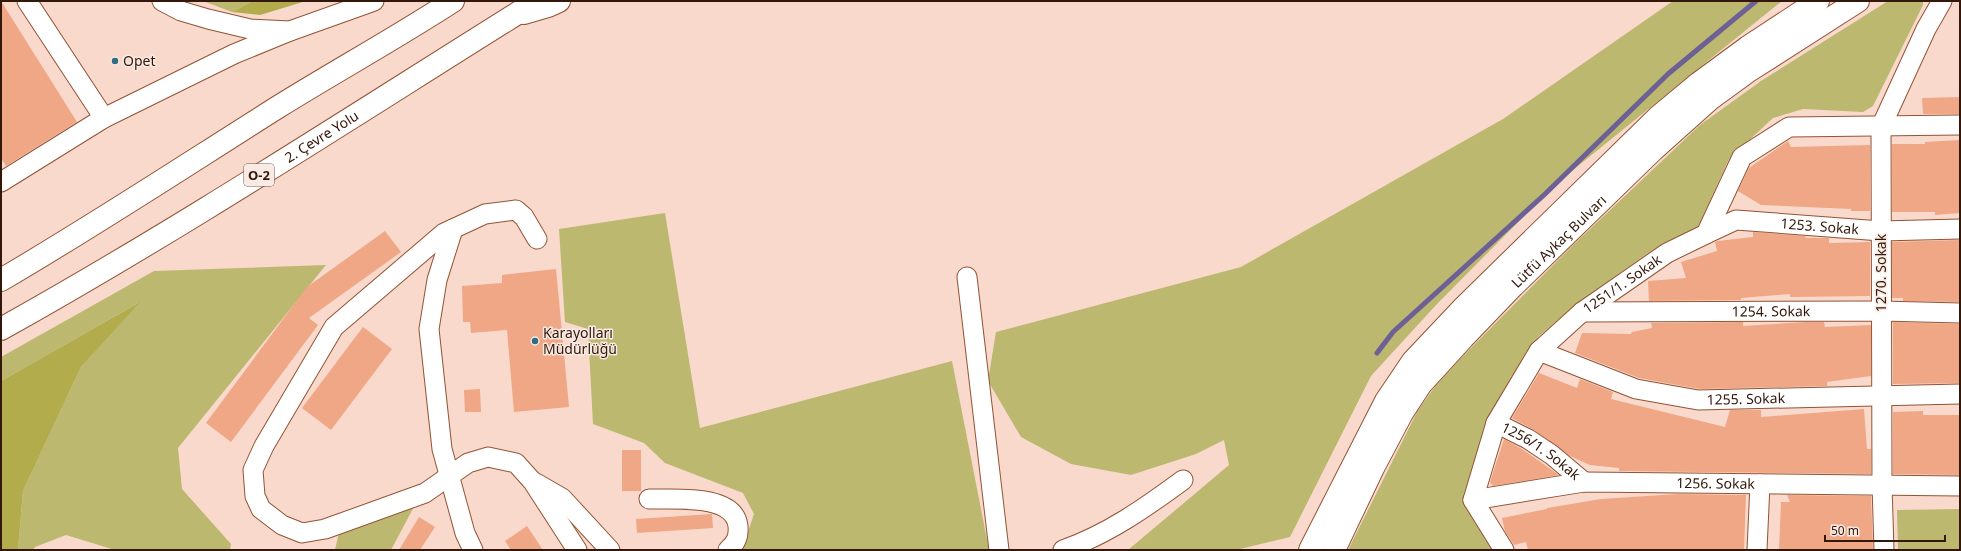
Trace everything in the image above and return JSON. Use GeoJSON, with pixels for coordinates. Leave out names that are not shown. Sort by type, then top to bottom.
{"type":"FeatureCollection","features":[{"type":"Feature","properties":{"kind":"main road"},"geometry":{"type":"LineString","coordinates":[[1,280],[79,234],[280,106],[401,34],[453,1]]}},
{"type":"Feature","properties":{"kind":"main road","name":"2. Çevre Yolu"},"geometry":{"type":"LineString","coordinates":[[1,329],[185,220],[537,1]]}},
{"type":"Feature","properties":{"kind":"main road"},"geometry":{"type":"LineString","coordinates":[[513,16],[548,6],[559,1]]}},
{"type":"Feature","properties":{"kind":"main road","name":"Lütfü Aykaç Bulvarı"},"geometry":{"type":"LineString","coordinates":[[1310,550],[1386,401],[1413,362],[1464,308],[1658,117],[1699,83],[1748,47],[1818,1]]}},
{"type":"Feature","properties":{"kind":"main road","name":"Lütfü Aykaç Bulvarı"},"geometry":{"type":"LineString","coordinates":[[1334,550],[1373,468],[1402,413],[1422,384],[1463,338],[1513,286],[1647,155],[1710,99],[1747,72],[1858,1]]}},
{"type":"Feature","properties":{"kind":"street"},"geometry":{"type":"LineString","coordinates":[[26,1],[104,118]]}},
{"type":"Feature","properties":{"kind":"street"},"geometry":{"type":"LineString","coordinates":[[162,1],[181,11],[250,29],[290,31]]}},
{"type":"Feature","properties":{"kind":"street"},"geometry":{"type":"LineString","coordinates":[[1,182],[104,118],[234,54],[290,31],[374,1]]}},
{"type":"Feature","properties":{"kind":"street","name":"1270. Sokak"},"geometry":{"type":"LineString","coordinates":[[1884,550],[1882,485],[1881,127],[1939,3]]}},
{"type":"Feature","properties":{"kind":"street"},"geometry":{"type":"LineString","coordinates":[[1706,234],[1742,157],[1789,127],[1960,125]]}},
{"type":"Feature","properties":{"kind":"street"},"geometry":{"type":"LineString","coordinates":[[537,239],[524,217],[516,210],[485,214],[444,233],[334,326],[264,446],[253,470],[255,496],[261,509],[282,525],[302,533],[326,530],[425,493],[468,463],[488,456],[516,463],[534,482],[577,550]]}},
{"type":"Feature","properties":{"kind":"street","name":"1253. Sokak"},"geometry":{"type":"LineString","coordinates":[[1706,234],[1736,220],[1881,231],[1960,229]]}},
{"type":"Feature","properties":{"kind":"street"},"geometry":{"type":"LineString","coordinates":[[453,229],[437,280],[429,329],[442,449],[448,476],[473,550]]}},
{"type":"Feature","properties":{"kind":"street","name":"1251/1. Sokak"},"geometry":{"type":"LineString","coordinates":[[1472,500],[1496,423],[1539,351],[1582,312],[1668,253],[1706,234]]}},
{"type":"Feature","properties":{"kind":"street"},"geometry":{"type":"LineString","coordinates":[[967,277],[1000,550]]}},
{"type":"Feature","properties":{"kind":"street","name":"1254. Sokak"},"geometry":{"type":"LineString","coordinates":[[1582,312],[1881,311],[1960,313]]}},
{"type":"Feature","properties":{"kind":"street","name":"1255. Sokak"},"geometry":{"type":"LineString","coordinates":[[1539,351],[1636,389],[1698,400],[1960,394]]}},
{"type":"Feature","properties":{"kind":"street","name":"1256/1. Sokak"},"geometry":{"type":"LineString","coordinates":[[1496,423],[1528,439],[1552,455],[1584,482]]}},
{"type":"Feature","properties":{"kind":"street"},"geometry":{"type":"LineString","coordinates":[[1063,550],[1086,542],[1136,515],[1184,480]]}},
{"type":"Feature","properties":{"kind":"street"},"geometry":{"type":"LineString","coordinates":[[534,482],[562,498],[610,550]]}},
{"type":"Feature","properties":{"kind":"street","name":"1256. Sokak"},"geometry":{"type":"LineString","coordinates":[[1472,500],[1584,482],[1960,486]]}},
{"type":"Feature","properties":{"kind":"street"},"geometry":{"type":"LineString","coordinates":[[1757,550],[1760,484]]}},
{"type":"Feature","properties":{"kind":"street"},"geometry":{"type":"LineString","coordinates":[[649,499],[713,501],[728,509],[737,519],[739,533],[736,544],[728,550]]}},
{"type":"Feature","properties":{"kind":"street"},"geometry":{"type":"LineString","coordinates":[[1472,500],[1504,550]]}},
{"type":"Feature","properties":{"kind":"shaded area"},"geometry":{"type":"Polygon","coordinates":[[[203,1],[253,1],[232,12],[203,1]]]}},
{"type":"Feature","properties":{"kind":"shaded area"},"geometry":{"type":"Polygon","coordinates":[[[253,1],[306,1],[260,15],[232,12],[253,1]]]}},
{"type":"Feature","properties":{"kind":"shaded area"},"geometry":{"type":"Polygon","coordinates":[[[1673,1],[1782,1],[1557,183],[1436,305],[1371,376],[1290,537],[1236,550],[1128,550],[1229,465],[1224,440],[1196,454],[1131,475],[1071,464],[1021,437],[988,381],[996,332],[1241,267],[1503,119],[1673,1]]]}},
{"type":"Feature","properties":{"kind":"shaded area"},"geometry":{"type":"Polygon","coordinates":[[[1888,1],[1923,1],[1923,5],[1873,106],[1863,112],[1803,109],[1773,118],[1729,159],[1698,227],[1660,245],[1581,300],[1538,337],[1488,423],[1465,505],[1492,550],[1348,550],[1417,412],[1436,385],[1459,360],[1571,247],[1700,125],[1761,81],[1888,1]]]}},
{"type":"Feature","properties":{"kind":"shaded area"},"geometry":{"type":"Polygon","coordinates":[[[665,213],[700,428],[952,361],[989,550],[738,550],[746,538],[754,514],[743,493],[665,463],[644,443],[593,424],[588,329],[565,322],[559,229],[665,213]]]}},
{"type":"Feature","properties":{"kind":"shaded area"},"geometry":{"type":"Polygon","coordinates":[[[326,265],[178,448],[182,489],[231,544],[230,550],[115,550],[66,535],[35,547],[33,550],[18,550],[23,491],[81,367],[138,303],[1,381],[1,357],[154,271],[326,265]]]}},
{"type":"Feature","properties":{"kind":"shaded area"},"geometry":{"type":"Polygon","coordinates":[[[140,302],[81,367],[23,491],[18,550],[1,550],[1,381],[140,302]]]}},
{"type":"Feature","properties":{"kind":"shaded area"},"geometry":{"type":"Polygon","coordinates":[[[417,501],[391,550],[335,550],[340,528],[417,501]]]}},
{"type":"Feature","properties":{"kind":"shaded area"},"geometry":{"type":"Polygon","coordinates":[[[1960,509],[1960,550],[1898,550],[1897,510],[1960,509]]]}},
{"type":"Feature","properties":{"kind":"building"},"geometry":{"type":"Polygon","coordinates":[[[1,1],[77,122],[6,166],[1,158],[1,1]]]}},
{"type":"Feature","properties":{"kind":"building"},"geometry":{"type":"Polygon","coordinates":[[[1960,97],[1960,114],[1923,114],[1922,98],[1960,97]]]}},
{"type":"Feature","properties":{"kind":"building"},"geometry":{"type":"Polygon","coordinates":[[[1960,140],[1960,213],[1935,215],[1935,212],[1892,212],[1892,144],[1925,144],[1925,142],[1960,140]]]}},
{"type":"Feature","properties":{"kind":"building"},"geometry":{"type":"Polygon","coordinates":[[[1788,141],[1791,147],[1870,145],[1870,211],[1761,205],[1738,191],[1749,168],[1788,141]]]}},
{"type":"Feature","properties":{"kind":"building"},"geometry":{"type":"Polygon","coordinates":[[[385,231],[401,252],[309,318],[318,325],[231,442],[206,423],[307,287],[385,231]]]}},
{"type":"Feature","properties":{"kind":"building"},"geometry":{"type":"Polygon","coordinates":[[[1753,232],[1805,236],[1806,238],[1829,238],[1829,243],[1870,242],[1870,296],[1790,297],[1790,294],[1741,298],[1741,300],[1649,301],[1648,281],[1686,278],[1681,262],[1717,251],[1715,242],[1753,237],[1753,232]]]}},
{"type":"Feature","properties":{"kind":"building"},"geometry":{"type":"Polygon","coordinates":[[[1960,240],[1960,302],[1903,301],[1903,298],[1892,298],[1892,242],[1960,240]]]}},
{"type":"Feature","properties":{"kind":"building","name":"Karayolları Müdürlüğü"},"geometry":{"type":"Polygon","coordinates":[[[556,269],[569,407],[514,412],[507,330],[471,333],[470,322],[463,322],[462,286],[502,283],[502,275],[556,269]]]}},
{"type":"Feature","properties":{"kind":"building"},"geometry":{"type":"Polygon","coordinates":[[[1743,322],[1743,326],[1806,322],[1824,322],[1825,327],[1871,325],[1871,376],[1827,382],[1827,386],[1699,389],[1639,378],[1575,353],[1582,333],[1631,334],[1632,332],[1652,328],[1651,323],[1743,322]]]}},
{"type":"Feature","properties":{"kind":"building"},"geometry":{"type":"Polygon","coordinates":[[[1893,322],[1960,324],[1960,383],[1893,384],[1893,322]]]}},
{"type":"Feature","properties":{"kind":"building"},"geometry":{"type":"Polygon","coordinates":[[[363,327],[392,349],[331,430],[302,408],[363,327]]]}},
{"type":"Feature","properties":{"kind":"building"},"geometry":{"type":"Polygon","coordinates":[[[1539,373],[1577,388],[1580,379],[1613,392],[1611,399],[1725,427],[1730,410],[1761,410],[1761,417],[1864,409],[1867,449],[1871,449],[1871,474],[1619,471],[1619,468],[1590,465],[1570,456],[1534,430],[1512,418],[1539,373]]]}},
{"type":"Feature","properties":{"kind":"building"},"geometry":{"type":"Polygon","coordinates":[[[480,389],[481,412],[465,412],[464,390],[480,389]]]}},
{"type":"Feature","properties":{"kind":"building"},"geometry":{"type":"Polygon","coordinates":[[[1923,411],[1923,415],[1960,415],[1960,475],[1893,474],[1893,412],[1923,411]]]}},
{"type":"Feature","properties":{"kind":"building"},"geometry":{"type":"Polygon","coordinates":[[[1504,439],[1522,449],[1559,475],[1493,486],[1490,482],[1504,439]]]}},
{"type":"Feature","properties":{"kind":"building"},"geometry":{"type":"Polygon","coordinates":[[[622,450],[641,450],[641,491],[622,491],[622,450]]]}},
{"type":"Feature","properties":{"kind":"building"},"geometry":{"type":"Polygon","coordinates":[[[1678,494],[1746,495],[1744,550],[1528,550],[1526,542],[1514,545],[1505,531],[1502,518],[1547,508],[1601,499],[1678,494]]]}},
{"type":"Feature","properties":{"kind":"building"},"geometry":{"type":"Polygon","coordinates":[[[1787,495],[1871,496],[1873,550],[1779,550],[1781,502],[1790,502],[1787,495]]]}},
{"type":"Feature","properties":{"kind":"building"},"geometry":{"type":"Polygon","coordinates":[[[712,514],[713,528],[637,533],[636,519],[712,514]]]}},
{"type":"Feature","properties":{"kind":"building"},"geometry":{"type":"Polygon","coordinates":[[[419,517],[435,527],[420,550],[399,550],[419,517]]]}},
{"type":"Feature","properties":{"kind":"building"},"geometry":{"type":"Polygon","coordinates":[[[527,526],[543,550],[511,550],[505,541],[527,526]]]}},
{"type":"Feature","properties":{"kind":"waterway"},"geometry":{"type":"LineString","coordinates":[[1377,353],[1393,332],[1544,195],[1668,74],[1756,1]]}},
{"type":"Feature","properties":{"kind":"place","name":"Opet"},"geometry":{"type":"Point","coordinates":[115,61]}},
{"type":"Feature","properties":{"kind":"place","name":"Karayolları Müdürlüğü"},"geometry":{"type":"Point","coordinates":[535,341]}}]}
